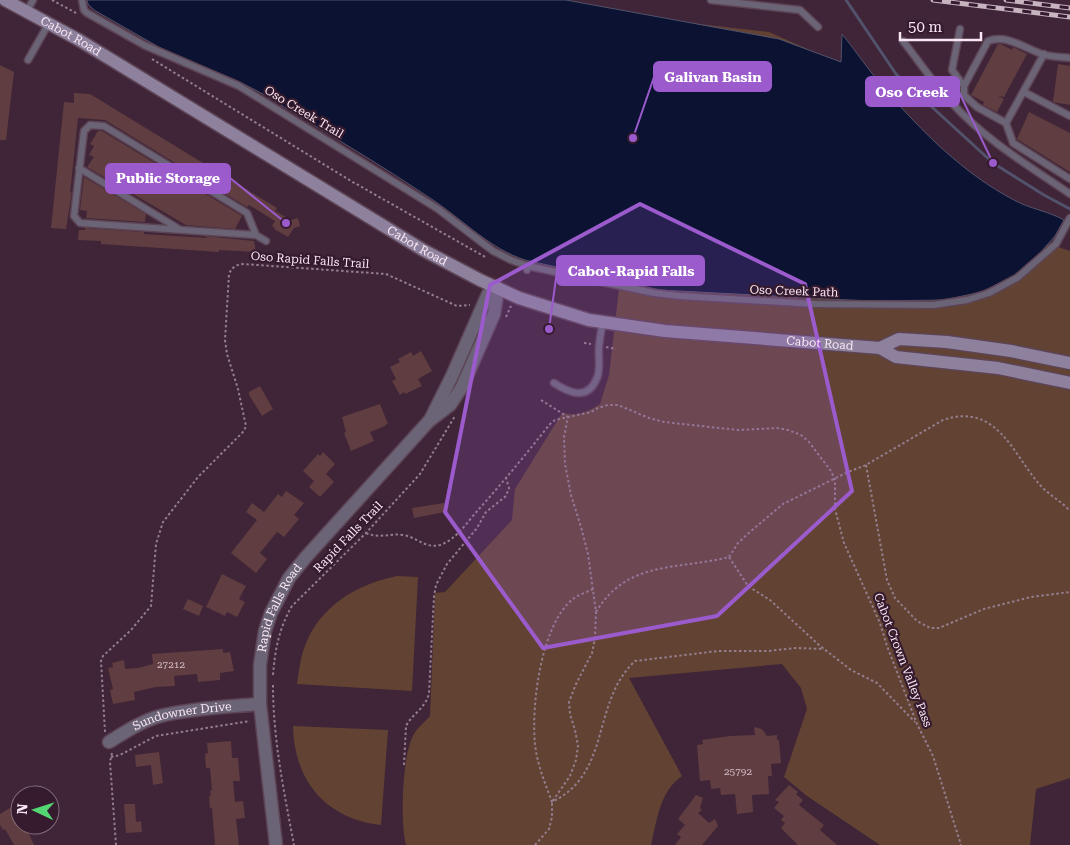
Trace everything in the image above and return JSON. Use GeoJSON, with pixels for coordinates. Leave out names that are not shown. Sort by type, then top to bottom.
{"type":"FeatureCollection","features":[{"type":"Feature","properties":{"kind":"main road","name":"Cabot Road"},"geometry":{"type":"LineString","coordinates":[[5,0],[30,5],[49,23],[407,240],[480,280],[519,298],[565,314],[602,322],[673,332],[880,348],[896,357],[998,368],[1070,383]]}},
{"type":"Feature","properties":{"kind":"main road","name":"Cabot Road"},"geometry":{"type":"LineString","coordinates":[[880,348],[899,338],[947,342],[1011,351],[1070,363]]}},
{"type":"Feature","properties":{"kind":"street","name":"Rapid Falls Road"},"geometry":{"type":"LineString","coordinates":[[429,421],[452,376],[488,294],[498,288]]}},
{"type":"Feature","properties":{"kind":"street","name":"Rapid Falls Road"},"geometry":{"type":"LineString","coordinates":[[276,845],[260,704],[260,665],[265,631],[271,613],[289,578],[306,557],[429,421],[450,406],[462,387],[494,314],[498,288]]}},
{"type":"Feature","properties":{"kind":"street","name":"Sundowner Drive"},"geometry":{"type":"LineString","coordinates":[[109,742],[136,725],[159,717],[187,711],[260,704]]}},
{"type":"Feature","properties":{"kind":"lane"},"geometry":{"type":"LineString","coordinates":[[82,0],[84,10],[87,13]]}},
{"type":"Feature","properties":{"kind":"lane"},"geometry":{"type":"LineString","coordinates":[[711,0],[800,10],[818,27]]}},
{"type":"Feature","properties":{"kind":"lane","name":"Oso Creek Trail"},"geometry":{"type":"LineString","coordinates":[[87,13],[151,48],[239,86],[438,209],[493,251],[527,268]]}},
{"type":"Feature","properties":{"kind":"lane"},"geometry":{"type":"LineString","coordinates":[[28,60],[49,23]]}},
{"type":"Feature","properties":{"kind":"lane"},"geometry":{"type":"LineString","coordinates":[[960,29],[952,70],[964,86]]}},
{"type":"Feature","properties":{"kind":"lane"},"geometry":{"type":"LineString","coordinates":[[1070,58],[1044,54],[1005,38],[997,38],[988,41],[964,86],[964,95],[977,107],[1006,123],[1013,143],[1070,179]]}},
{"type":"Feature","properties":{"kind":"lane"},"geometry":{"type":"LineString","coordinates":[[903,41],[951,102],[978,128],[1010,153],[1070,194]]}},
{"type":"Feature","properties":{"kind":"lane"},"geometry":{"type":"LineString","coordinates":[[1006,123],[1044,54]]}},
{"type":"Feature","properties":{"kind":"lane"},"geometry":{"type":"LineString","coordinates":[[1024,92],[1070,116]]}},
{"type":"Feature","properties":{"kind":"lane"},"geometry":{"type":"LineString","coordinates":[[256,235],[247,213],[104,126],[90,125],[84,131],[74,216],[80,223],[256,235],[266,241]]}},
{"type":"Feature","properties":{"kind":"lane"},"geometry":{"type":"LineString","coordinates":[[80,168],[180,230]]}},
{"type":"Feature","properties":{"kind":"lane","name":"Oso Creek Path"},"geometry":{"type":"LineString","coordinates":[[527,268],[654,294],[815,304],[933,305],[967,300],[989,293],[1017,278],[1056,244],[1069,220]]}},
{"type":"Feature","properties":{"kind":"lane"},"geometry":{"type":"LineString","coordinates":[[554,383],[571,392],[580,393],[587,391],[592,386],[598,378],[602,322]]}},
{"type":"Feature","properties":{"kind":"path"},"geometry":{"type":"LineString","coordinates":[[52,0],[79,14],[87,13]]}},
{"type":"Feature","properties":{"kind":"path"},"geometry":{"type":"LineString","coordinates":[[148,56],[350,180],[432,228],[488,259],[492,259]]}},
{"type":"Feature","properties":{"kind":"path","name":"Oso Rapid Falls Trail"},"geometry":{"type":"LineString","coordinates":[[116,845],[111,757],[101,661],[103,656],[131,630],[151,606],[158,535],[163,522],[198,477],[244,431],[246,426],[238,389],[227,354],[229,274],[231,268],[237,264],[243,264],[386,274],[457,306],[472,305],[481,309]]}},
{"type":"Feature","properties":{"kind":"path"},"geometry":{"type":"LineString","coordinates":[[541,400],[568,417]]}},
{"type":"Feature","properties":{"kind":"path"},"geometry":{"type":"LineString","coordinates":[[366,532],[375,536],[403,535],[422,544],[432,546],[441,544],[456,534],[506,478],[550,424],[556,420],[591,412],[608,405],[618,405],[664,422],[738,430],[777,428],[788,430],[801,435],[809,442],[831,471],[835,480]]}},
{"type":"Feature","properties":{"kind":"path","name":"Rapid Falls Trail"},"geometry":{"type":"LineString","coordinates":[[273,676],[280,632],[284,619],[292,606],[366,532],[420,474],[458,411]]}},
{"type":"Feature","properties":{"kind":"path"},"geometry":{"type":"LineString","coordinates":[[596,612],[603,600],[629,578],[646,571],[729,557],[738,543],[750,531],[783,504],[866,465],[943,420],[955,415],[969,415],[989,423],[1009,442],[1039,484],[1052,497],[1070,510]]}},
{"type":"Feature","properties":{"kind":"path"},"geometry":{"type":"LineString","coordinates":[[552,802],[570,776],[576,760],[578,746],[569,702],[592,653],[596,612],[588,554],[571,496],[565,464],[564,437],[568,417]]}},
{"type":"Feature","properties":{"kind":"path"},"geometry":{"type":"LineString","coordinates":[[866,465],[887,580],[894,598],[917,621],[930,628],[939,628],[984,609],[1031,597],[1070,592]]}},
{"type":"Feature","properties":{"kind":"path"},"geometry":{"type":"LineString","coordinates":[[404,765],[406,726],[408,721],[427,701],[429,693],[436,585],[447,564],[478,528],[486,512],[506,496],[509,488],[506,478]]}},
{"type":"Feature","properties":{"kind":"path","name":"Cabot Crown Valley Pass"},"geometry":{"type":"LineString","coordinates":[[835,480],[835,509],[844,542],[880,622],[887,646],[917,724],[933,756],[961,845]]}},
{"type":"Feature","properties":{"kind":"path"},"geometry":{"type":"LineString","coordinates":[[729,557],[748,586],[770,600],[824,649],[851,670],[876,683],[917,724]]}},
{"type":"Feature","properties":{"kind":"path"},"geometry":{"type":"LineString","coordinates":[[534,845],[549,829],[552,817],[552,802],[541,770],[535,744],[534,712],[540,668],[550,632],[560,612],[573,599],[593,589]]}},
{"type":"Feature","properties":{"kind":"path"},"geometry":{"type":"LineString","coordinates":[[552,802],[562,797],[582,779],[591,763],[613,693],[626,670],[635,661],[718,650],[824,649]]}},
{"type":"Feature","properties":{"kind":"path"},"geometry":{"type":"LineString","coordinates":[[273,684],[273,702],[282,788],[294,845]]}},
{"type":"Feature","properties":{"kind":"path"},"geometry":{"type":"LineString","coordinates":[[111,757],[120,755],[156,736],[248,722]]}},
{"type":"Feature","properties":{"kind":"highlighted area"},"geometry":{"type":"Polygon","coordinates":[[[640,204],[805,284],[852,491],[717,616],[543,648],[445,512],[490,285],[640,204]]]}},
{"type":"Feature","properties":{"kind":"shaded area"},"geometry":{"type":"Polygon","coordinates":[[[494,0],[769,32],[837,62],[1006,230],[1070,251],[1070,778],[1036,789],[1030,845],[880,845],[807,796],[784,777],[807,709],[801,688],[782,664],[629,678],[682,776],[675,782],[664,798],[651,845],[406,845],[403,821],[403,788],[410,744],[417,729],[430,716],[435,593],[445,592],[512,520],[515,489],[562,413],[582,413],[600,404],[609,375],[622,263],[494,0]]]}},
{"type":"Feature","properties":{"kind":"shaded area"},"geometry":{"type":"Polygon","coordinates":[[[397,576],[418,577],[412,691],[297,684],[305,646],[320,619],[330,608],[354,591],[397,576]]]}},
{"type":"Feature","properties":{"kind":"shaded area"},"geometry":{"type":"Polygon","coordinates":[[[293,726],[388,730],[381,825],[344,815],[329,806],[317,794],[299,764],[293,726]]]}},
{"type":"Feature","properties":{"kind":"water"},"geometry":{"type":"Polygon","coordinates":[[[87,0],[566,0],[779,39],[841,62],[842,34],[898,104],[944,150],[978,178],[1014,200],[1064,220],[1055,236],[1040,253],[1014,276],[981,292],[944,300],[868,301],[660,290],[525,260],[501,249],[415,188],[263,94],[240,82],[164,50],[94,10],[87,0]]]}},
{"type":"Feature","properties":{"kind":"building"},"geometry":{"type":"Polygon","coordinates":[[[998,44],[1012,50],[1013,47],[1027,54],[1004,97],[998,96],[1004,99],[997,112],[983,105],[984,102],[971,95],[998,44]]]}},
{"type":"Feature","properties":{"kind":"building"},"geometry":{"type":"Polygon","coordinates":[[[1058,64],[1070,66],[1070,105],[1053,102],[1058,64]]]}},
{"type":"Feature","properties":{"kind":"building"},"geometry":{"type":"Polygon","coordinates":[[[0,65],[14,72],[6,140],[0,140],[0,65]]]}},
{"type":"Feature","properties":{"kind":"building"},"geometry":{"type":"Polygon","coordinates":[[[74,93],[90,94],[277,208],[275,211],[291,220],[298,218],[300,226],[294,228],[288,237],[274,229],[272,226],[275,221],[249,205],[247,207],[105,120],[78,118],[70,194],[72,191],[66,229],[51,228],[64,102],[74,103],[74,93]]]}},
{"type":"Feature","properties":{"kind":"building"},"geometry":{"type":"Polygon","coordinates":[[[1029,112],[1070,133],[1070,172],[1017,139],[1029,112]]]}},
{"type":"Feature","properties":{"kind":"building"},"geometry":{"type":"Polygon","coordinates":[[[98,131],[102,131],[242,216],[235,229],[186,225],[87,167],[94,157],[89,155],[94,146],[90,144],[98,131]]]}},
{"type":"Feature","properties":{"kind":"building"},"geometry":{"type":"Polygon","coordinates":[[[84,177],[146,214],[145,222],[86,218],[87,211],[80,210],[84,177]]]}},
{"type":"Feature","properties":{"kind":"building"},"geometry":{"type":"Polygon","coordinates":[[[85,228],[254,241],[256,252],[219,250],[219,252],[101,244],[101,241],[78,240],[79,230],[85,230],[85,228]]]}},
{"type":"Feature","properties":{"kind":"building"},"geometry":{"type":"Polygon","coordinates":[[[421,351],[432,371],[418,379],[422,386],[400,395],[392,381],[396,379],[390,367],[400,362],[398,359],[411,352],[413,356],[421,351]]]}},
{"type":"Feature","properties":{"kind":"building"},"geometry":{"type":"Polygon","coordinates":[[[260,386],[273,409],[262,416],[249,395],[249,392],[260,386]]]}},
{"type":"Feature","properties":{"kind":"building"},"geometry":{"type":"Polygon","coordinates":[[[380,404],[388,424],[370,432],[374,441],[351,451],[344,433],[346,432],[342,417],[380,404]]]}},
{"type":"Feature","properties":{"kind":"building"},"geometry":{"type":"Polygon","coordinates":[[[323,452],[335,464],[326,474],[334,482],[320,497],[309,487],[314,481],[303,471],[318,454],[320,456],[323,452]]]}},
{"type":"Feature","properties":{"kind":"building"},"geometry":{"type":"Polygon","coordinates":[[[286,491],[304,503],[294,515],[299,519],[284,537],[277,532],[260,553],[267,559],[256,573],[231,553],[257,520],[246,512],[252,503],[264,512],[278,494],[282,497],[286,491]]]}},
{"type":"Feature","properties":{"kind":"building"},"geometry":{"type":"Polygon","coordinates":[[[444,503],[445,512],[414,518],[412,508],[444,503]]]}},
{"type":"Feature","properties":{"kind":"building"},"geometry":{"type":"Polygon","coordinates":[[[222,574],[246,586],[239,599],[245,602],[237,617],[227,612],[225,616],[206,607],[222,574]]]}},
{"type":"Feature","properties":{"kind":"building"},"geometry":{"type":"Polygon","coordinates":[[[188,599],[203,606],[199,616],[183,609],[188,599]]]}},
{"type":"Feature","properties":{"kind":"building"},"geometry":{"type":"Polygon","coordinates":[[[223,649],[223,653],[230,652],[234,671],[220,673],[220,680],[198,682],[197,674],[174,676],[175,686],[156,687],[134,692],[135,700],[113,704],[110,690],[113,689],[108,668],[113,667],[112,663],[124,660],[125,669],[138,668],[153,664],[152,654],[223,649]]]}},
{"type":"Feature","properties":{"kind":"building"},"geometry":{"type":"Polygon","coordinates":[[[754,727],[762,729],[767,736],[777,735],[781,763],[771,764],[772,776],[768,776],[769,794],[752,795],[753,812],[737,814],[735,794],[721,795],[720,788],[711,789],[710,780],[700,781],[697,745],[703,744],[702,740],[755,735],[754,727]]]}},
{"type":"Feature","properties":{"kind":"building"},"geometry":{"type":"Polygon","coordinates":[[[231,741],[232,758],[238,758],[240,781],[233,781],[235,802],[243,801],[245,818],[236,819],[239,845],[215,845],[212,808],[210,808],[209,796],[211,796],[210,791],[212,790],[210,768],[206,768],[205,754],[208,753],[207,743],[231,741]]]}},
{"type":"Feature","properties":{"kind":"building"},"geometry":{"type":"Polygon","coordinates":[[[159,752],[163,783],[153,785],[151,765],[136,767],[135,755],[159,752]]]}},
{"type":"Feature","properties":{"kind":"building"},"geometry":{"type":"Polygon","coordinates":[[[789,785],[798,792],[796,794],[803,800],[799,805],[824,825],[820,830],[837,845],[798,845],[781,828],[785,823],[781,820],[784,816],[774,808],[779,802],[775,800],[789,785]]]}},
{"type":"Feature","properties":{"kind":"building"},"geometry":{"type":"Polygon","coordinates":[[[696,795],[703,798],[700,808],[702,810],[698,813],[709,823],[715,819],[718,826],[702,845],[675,845],[681,837],[677,834],[685,825],[678,819],[696,795]]]}},
{"type":"Feature","properties":{"kind":"building"},"geometry":{"type":"Polygon","coordinates":[[[124,804],[135,804],[136,822],[141,821],[142,832],[126,833],[124,804]]]}},
{"type":"Feature","properties":{"kind":"building"},"geometry":{"type":"Polygon","coordinates":[[[10,808],[10,835],[30,835],[34,845],[14,845],[5,829],[3,830],[0,825],[0,814],[10,808]]]}},
{"type":"Feature","properties":{"kind":"waterway"},"geometry":{"type":"LineString","coordinates":[[846,0],[896,74],[993,163],[1070,209]]}},
{"type":"Feature","properties":{"kind":"railway"},"geometry":{"type":"LineString","coordinates":[[933,0],[1070,17]]}},
{"type":"Feature","properties":{"kind":"railway"},"geometry":{"type":"LineString","coordinates":[[1006,0],[1070,8]]}},
{"type":"Feature","properties":{"kind":"place","name":"Galivan Basin"},"geometry":{"type":"Point","coordinates":[633,138]}},
{"type":"Feature","properties":{"kind":"place","name":"Oso Creek"},"geometry":{"type":"Point","coordinates":[993,163]}},
{"type":"Feature","properties":{"kind":"place","name":"Public Storage"},"geometry":{"type":"Point","coordinates":[286,223]}},
{"type":"Feature","properties":{"kind":"place","name":"Cabot-Rapid Falls"},"geometry":{"type":"Point","coordinates":[549,329]}}]}
